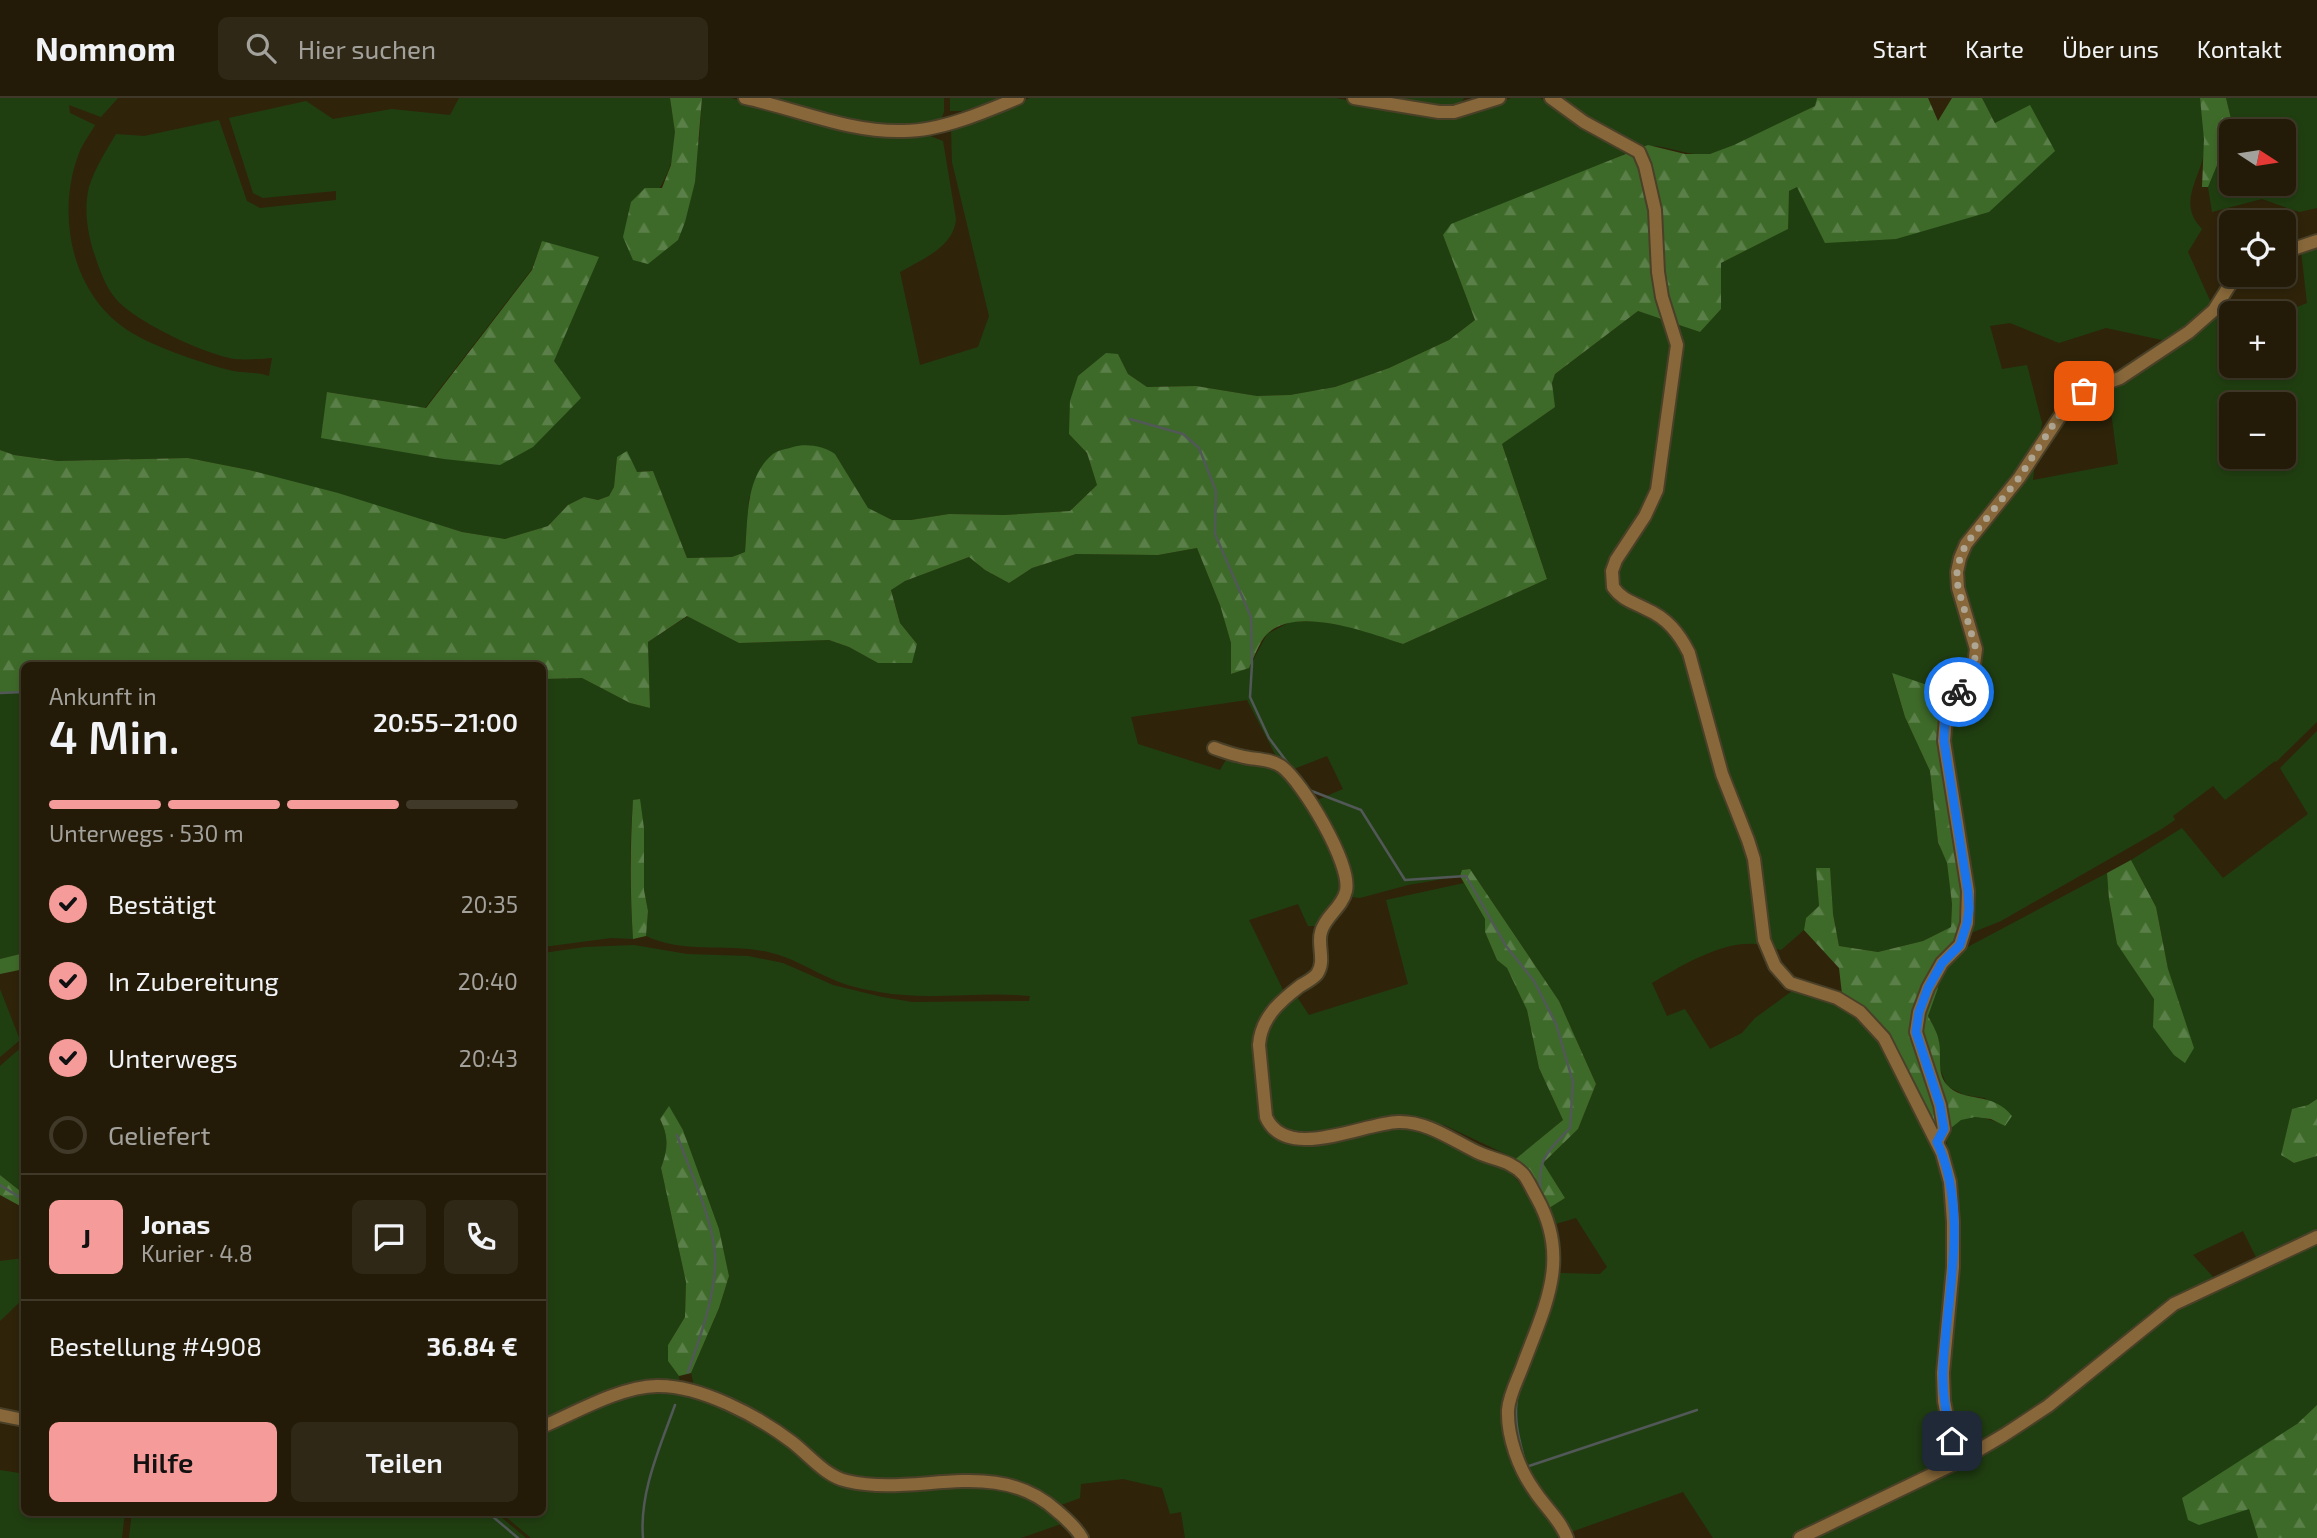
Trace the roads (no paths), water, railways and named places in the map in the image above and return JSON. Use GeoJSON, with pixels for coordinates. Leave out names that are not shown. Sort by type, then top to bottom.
{"type":"FeatureCollection","features":[{"type":"Feature","properties":{"kind":"street"},"geometry":{"type":"LineString","coordinates":[[745,98],[862,128],[903,132],[937,127],[1018,98]]}},
{"type":"Feature","properties":{"kind":"street"},"geometry":{"type":"LineString","coordinates":[[1354,98],[1454,112],[1499,98]]}},
{"type":"Feature","properties":{"kind":"street"},"geometry":{"type":"LineString","coordinates":[[1551,98],[1584,122],[1639,152],[1655,210],[1662,297],[1677,345],[1657,490],[1645,516],[1616,561],[1611,580],[1618,594],[1630,603],[1645,608],[1673,626],[1689,653],[1722,774],[1748,840],[1756,875],[1764,940],[1775,966],[1790,983],[1837,998],[1860,1012],[1884,1038],[1937,1142],[1950,1182],[1954,1222],[1953,1267],[1943,1373],[1944,1401],[1952,1441],[1960,1461]]}},
{"type":"Feature","properties":{"kind":"street"},"geometry":{"type":"LineString","coordinates":[[2296,248],[2317,241]]}},
{"type":"Feature","properties":{"kind":"street"},"geometry":{"type":"LineString","coordinates":[[1937,1142],[1944,1129],[1940,1105],[1916,1032],[1919,1012],[1928,988],[1942,963],[1960,945],[1969,909],[1944,741],[1945,718],[1974,665],[1976,649],[1958,588],[1960,558],[1966,544],[2019,478],[2062,411],[2075,396],[2120,377],[2189,332],[2214,310],[2229,287]]}},
{"type":"Feature","properties":{"kind":"street"},"geometry":{"type":"LineString","coordinates":[[1214,748],[1272,762],[1290,774],[1324,825],[1345,868],[1347,878],[1342,903],[1321,931],[1321,964],[1317,974],[1272,1010],[1260,1034],[1266,1117],[1270,1126],[1285,1136],[1299,1139],[1398,1122],[1422,1125],[1480,1154],[1511,1164],[1524,1175],[1546,1217],[1554,1246],[1554,1273],[1508,1410],[1518,1463],[1533,1490],[1557,1519],[1567,1538]]}},
{"type":"Feature","properties":{"kind":"street"},"geometry":{"type":"LineString","coordinates":[[1800,1538],[1960,1461],[2004,1436],[2048,1406],[2174,1304],[2317,1237]]}},
{"type":"Feature","properties":{"kind":"street"},"geometry":{"type":"LineString","coordinates":[[546,1425],[623,1392],[657,1386],[681,1388],[706,1395],[754,1417],[844,1481],[883,1485],[975,1480],[1017,1487],[1038,1496],[1052,1506],[1082,1538]]}},
{"type":"Feature","properties":{"kind":"street"},"geometry":{"type":"LineString","coordinates":[[0,1415],[21,1419]]}},
{"type":"Feature","properties":{"kind":"waterway"},"geometry":{"type":"LineString","coordinates":[[1130,419],[1183,434],[1199,448],[1216,491],[1215,534],[1251,617],[1250,697],[1269,738],[1290,766]]}},
{"type":"Feature","properties":{"kind":"waterway"},"geometry":{"type":"LineString","coordinates":[[0,693],[21,692]]}},
{"type":"Feature","properties":{"kind":"waterway"},"geometry":{"type":"LineString","coordinates":[[1309,790],[1361,810],[1405,880],[1466,876],[1506,946],[1534,981],[1556,1024],[1573,1082],[1570,1128],[1545,1156],[1540,1172],[1541,1194]]}},
{"type":"Feature","properties":{"kind":"waterway"},"geometry":{"type":"LineString","coordinates":[[677,1135],[705,1210],[715,1255],[710,1299],[688,1372]]}},
{"type":"Feature","properties":{"kind":"waterway"},"geometry":{"type":"LineString","coordinates":[[0,1185],[21,1198]]}},
{"type":"Feature","properties":{"kind":"waterway"},"geometry":{"type":"LineString","coordinates":[[1518,1393],[1516,1418],[1524,1458]]}},
{"type":"Feature","properties":{"kind":"waterway"},"geometry":{"type":"LineString","coordinates":[[643,1538],[647,1487],[675,1405]]}},
{"type":"Feature","properties":{"kind":"waterway"},"geometry":{"type":"LineString","coordinates":[[1526,1465],[1697,1410]]}},
{"type":"Feature","properties":{"kind":"waterway"},"geometry":{"type":"LineString","coordinates":[[492,1516],[518,1538]]}}]}
